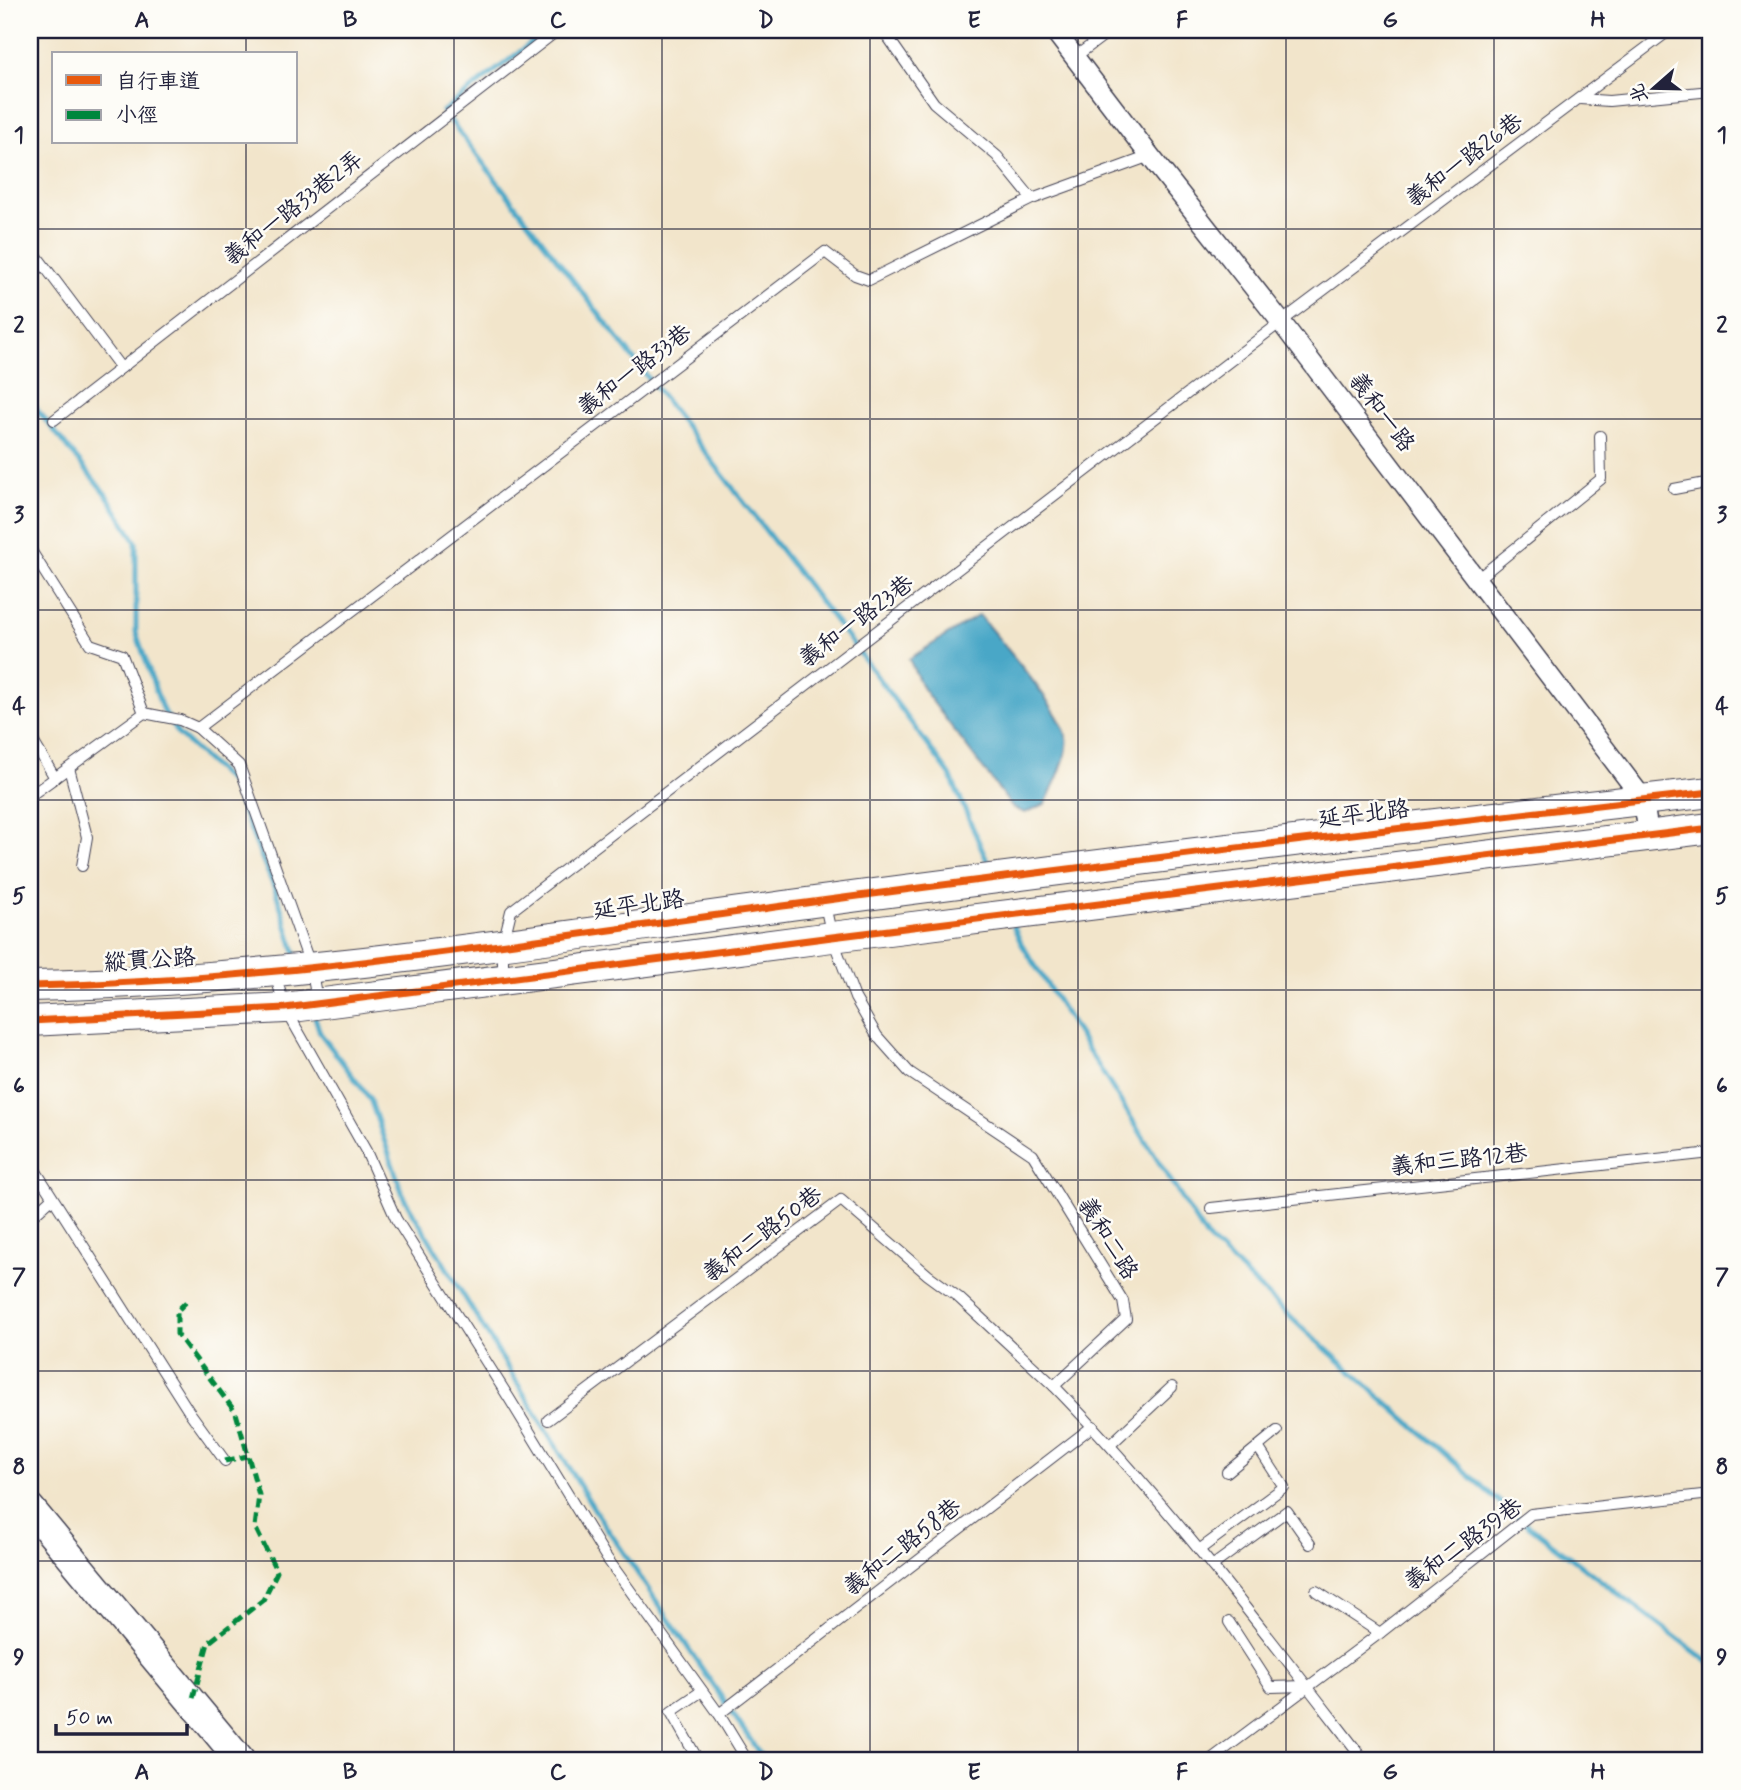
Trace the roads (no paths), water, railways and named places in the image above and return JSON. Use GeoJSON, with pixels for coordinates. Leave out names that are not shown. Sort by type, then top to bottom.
{"type":"FeatureCollection","features":[{"type":"Feature","properties":{"kind":"main road","name":"延平北路"},"geometry":{"type":"LineString","coordinates":[[311,967],[973,882],[1711,792]]}},
{"type":"Feature","properties":{"kind":"main road"},"geometry":{"type":"LineString","coordinates":[[30,1021],[285,1008],[1711,828]]}},
{"type":"Feature","properties":{"kind":"main road","name":"縱貫公路"},"geometry":{"type":"LineString","coordinates":[[31,982],[90,985],[311,967]]}},
{"type":"Feature","properties":{"kind":"main road"},"geometry":{"type":"LineString","coordinates":[[90,985],[94,1018]]}},
{"type":"Feature","properties":{"kind":"street","name":"義和一路"},"geometry":{"type":"LineString","coordinates":[[1054,30],[1281,322],[1643,799],[1649,836]]}},
{"type":"Feature","properties":{"kind":"street"},"geometry":{"type":"LineString","coordinates":[[30,1508],[240,1760]]}},
{"type":"Feature","properties":{"kind":"lane","name":"義和一路33巷2弄"},"geometry":{"type":"LineString","coordinates":[[54,420],[558,30]]}},
{"type":"Feature","properties":{"kind":"lane"},"geometry":{"type":"LineString","coordinates":[[883,30],[934,103],[997,156],[1032,199]]}},
{"type":"Feature","properties":{"kind":"lane"},"geometry":{"type":"LineString","coordinates":[[1075,57],[1111,30]]}},
{"type":"Feature","properties":{"kind":"lane","name":"義和一路26巷"},"geometry":{"type":"LineString","coordinates":[[1281,322],[1670,30]]}},
{"type":"Feature","properties":{"kind":"lane"},"geometry":{"type":"LineString","coordinates":[[1580,100],[1609,101],[1711,90]]}},
{"type":"Feature","properties":{"kind":"lane","name":"義和一路33巷"},"geometry":{"type":"LineString","coordinates":[[198,727],[825,252],[855,275],[869,280],[1032,199],[1150,156]]}},
{"type":"Feature","properties":{"kind":"lane"},"geometry":{"type":"LineString","coordinates":[[30,247],[121,368]]}},
{"type":"Feature","properties":{"kind":"lane","name":"義和一路23巷"},"geometry":{"type":"LineString","coordinates":[[503,979],[503,944],[511,911],[1281,322]]}},
{"type":"Feature","properties":{"kind":"lane"},"geometry":{"type":"LineString","coordinates":[[1476,580],[1601,479],[1600,436]]}},
{"type":"Feature","properties":{"kind":"lane"},"geometry":{"type":"LineString","coordinates":[[1674,489],[1711,482]]}},
{"type":"Feature","properties":{"kind":"lane"},"geometry":{"type":"LineString","coordinates":[[30,550],[90,644],[122,655],[144,713]]}},
{"type":"Feature","properties":{"kind":"lane"},"geometry":{"type":"LineString","coordinates":[[30,796],[144,713],[180,719],[198,727],[239,765],[311,967],[318,1004]]}},
{"type":"Feature","properties":{"kind":"lane"},"geometry":{"type":"LineString","coordinates":[[30,736],[55,778]]}},
{"type":"Feature","properties":{"kind":"lane"},"geometry":{"type":"LineString","coordinates":[[69,768],[87,837],[82,866]]}},
{"type":"Feature","properties":{"kind":"lane","name":"義和二路"},"geometry":{"type":"LineString","coordinates":[[824,901],[832,937],[855,998],[877,1036],[909,1072],[1032,1155],[1123,1301],[1126,1319],[1054,1386]]}},
{"type":"Feature","properties":{"kind":"lane"},"geometry":{"type":"LineString","coordinates":[[274,971],[285,1008],[366,1151],[396,1219],[606,1557],[702,1691],[721,1712],[747,1760]]}},
{"type":"Feature","properties":{"kind":"lane","name":"義和三路12巷"},"geometry":{"type":"LineString","coordinates":[[1211,1208],[1711,1153]]}},
{"type":"Feature","properties":{"kind":"lane"},"geometry":{"type":"LineString","coordinates":[[30,1162],[188,1410],[226,1461]]}},
{"type":"Feature","properties":{"kind":"lane"},"geometry":{"type":"LineString","coordinates":[[30,1218],[52,1198]]}},
{"type":"Feature","properties":{"kind":"lane","name":"義和二路50巷"},"geometry":{"type":"LineString","coordinates":[[548,1420],[841,1200],[928,1275],[958,1297],[1054,1386]]}},
{"type":"Feature","properties":{"kind":"lane"},"geometry":{"type":"LineString","coordinates":[[1054,1386],[1110,1445],[1199,1550],[1364,1760]]}},
{"type":"Feature","properties":{"kind":"lane"},"geometry":{"type":"LineString","coordinates":[[1110,1445],[1172,1387]]}},
{"type":"Feature","properties":{"kind":"lane","name":"義和二路58巷"},"geometry":{"type":"LineString","coordinates":[[721,1712],[1093,1426]]}},
{"type":"Feature","properties":{"kind":"lane"},"geometry":{"type":"LineString","coordinates":[[1227,1472],[1277,1431]]}},
{"type":"Feature","properties":{"kind":"lane"},"geometry":{"type":"LineString","coordinates":[[1199,1550],[1283,1487],[1258,1447]]}},
{"type":"Feature","properties":{"kind":"lane","name":"義和二路39巷"},"geometry":{"type":"LineString","coordinates":[[1210,1760],[1380,1633],[1531,1514],[1711,1494]]}},
{"type":"Feature","properties":{"kind":"lane"},"geometry":{"type":"LineString","coordinates":[[1212,1566],[1287,1511],[1310,1544]]}},
{"type":"Feature","properties":{"kind":"lane"},"geometry":{"type":"LineString","coordinates":[[1316,1591],[1380,1633]]}},
{"type":"Feature","properties":{"kind":"lane"},"geometry":{"type":"LineString","coordinates":[[1229,1622],[1271,1686],[1307,1686]]}},
{"type":"Feature","properties":{"kind":"lane"},"geometry":{"type":"LineString","coordinates":[[698,1760],[671,1712],[702,1691]]}},
{"type":"Feature","properties":{"kind":"water"},"geometry":{"type":"Polygon","coordinates":[[[979,615],[1042,693],[1067,738],[1063,761],[1045,804],[1025,813],[1013,808],[923,689],[909,659],[979,615]]]}},
{"type":"Feature","properties":{"kind":"waterway"},"geometry":{"type":"LineString","coordinates":[[548,30],[443,111],[852,643],[950,775],[991,870]]}},
{"type":"Feature","properties":{"kind":"waterway"},"geometry":{"type":"LineString","coordinates":[[30,401],[108,497],[136,542],[136,632],[161,706],[178,734],[231,783],[276,892],[297,958]]}},
{"type":"Feature","properties":{"kind":"waterway"},"geometry":{"type":"LineString","coordinates":[[1013,925],[1021,943],[1206,1237],[1301,1327],[1512,1513],[1711,1664]]}},
{"type":"Feature","properties":{"kind":"waterway"},"geometry":{"type":"LineString","coordinates":[[314,1014],[320,1033],[370,1099],[404,1198],[596,1512],[764,1760]]}}]}
